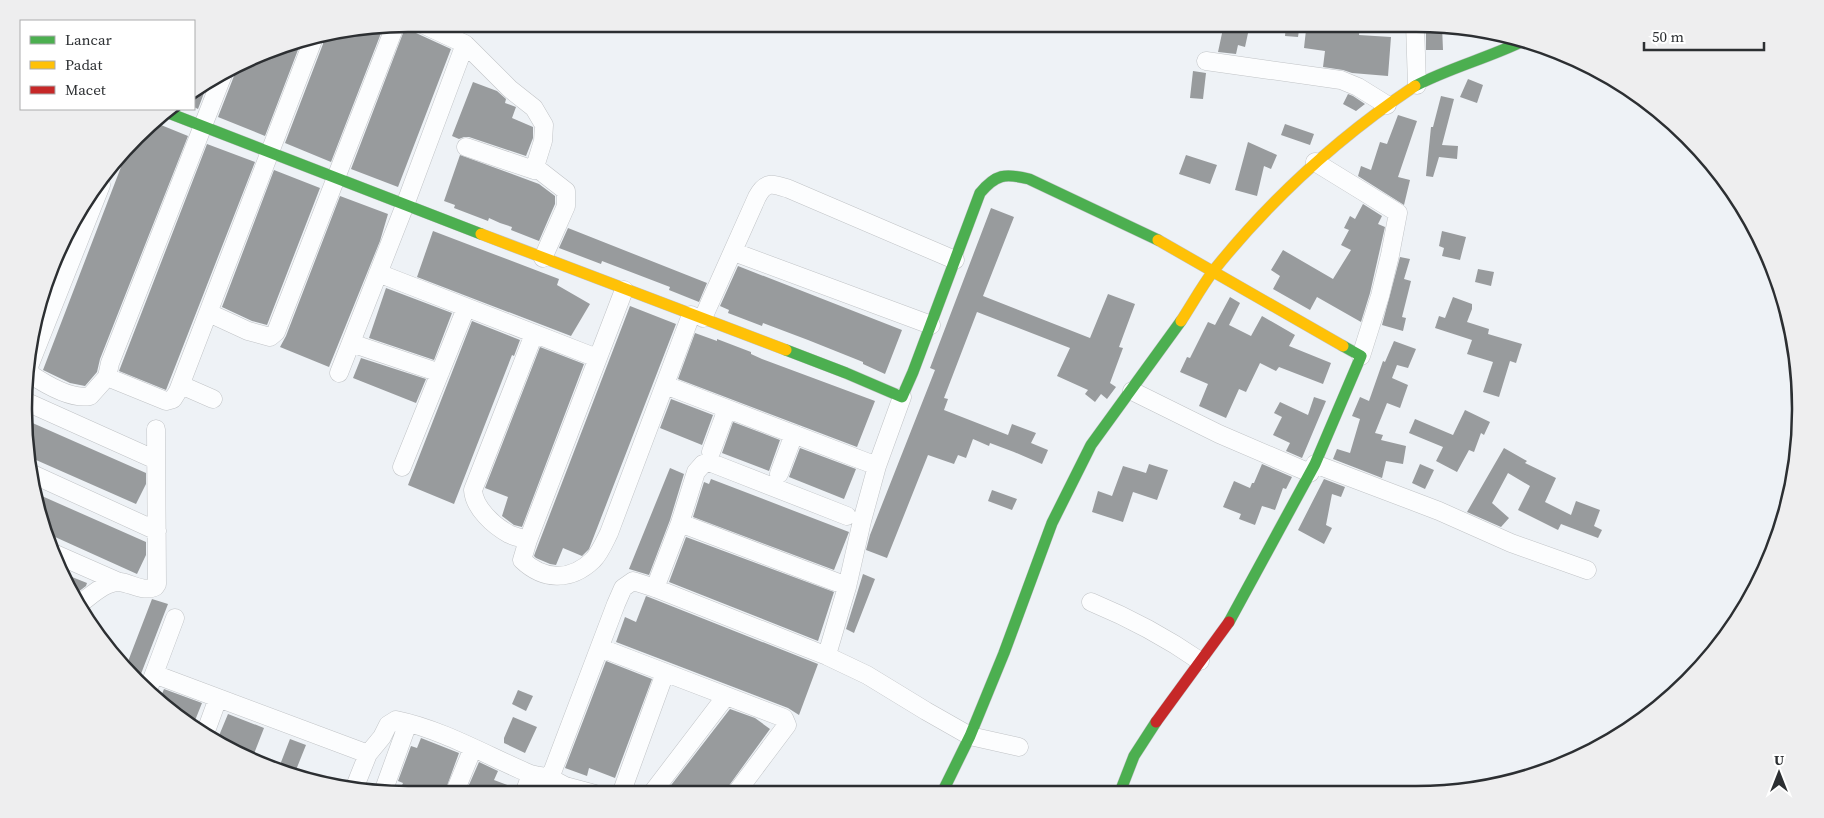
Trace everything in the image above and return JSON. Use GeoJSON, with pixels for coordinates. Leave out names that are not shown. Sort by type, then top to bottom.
{"type":"FeatureCollection","features":[{"type":"Feature","properties":{"kind":"street"},"geometry":{"type":"LineString","coordinates":[[439,32],[465,44],[510,89],[534,108],[544,125],[542,141],[534,170]]}},
{"type":"Feature","properties":{"kind":"street"},"geometry":{"type":"LineString","coordinates":[[1414,32],[1417,85]]}},
{"type":"Feature","properties":{"kind":"street"},"geometry":{"type":"LineString","coordinates":[[209,313],[248,331],[270,337],[274,336],[392,33]]}},
{"type":"Feature","properties":{"kind":"street"},"geometry":{"type":"LineString","coordinates":[[339,373],[405,205],[465,44]]}},
{"type":"Feature","properties":{"kind":"street"},"geometry":{"type":"LineString","coordinates":[[107,377],[166,402],[173,399],[181,385],[311,45]]}},
{"type":"Feature","properties":{"kind":"street"},"geometry":{"type":"LineString","coordinates":[[945,786],[970,736],[1004,653],[1052,522],[1091,445],[1167,342],[1214,271],[1271,206],[1315,162],[1387,105],[1417,85],[1514,46]]}},
{"type":"Feature","properties":{"kind":"street"},"geometry":{"type":"LineString","coordinates":[[1206,61],[1341,80],[1358,87],[1387,105]]}},
{"type":"Feature","properties":{"kind":"street"},"geometry":{"type":"LineString","coordinates":[[34,377],[45,384],[79,397],[90,396],[107,377],[110,362],[219,84]]}},
{"type":"Feature","properties":{"kind":"street"},"geometry":{"type":"LineString","coordinates":[[174,115],[336,180],[881,387],[902,397]]}},
{"type":"Feature","properties":{"kind":"street"},"geometry":{"type":"LineString","coordinates":[[466,147],[534,170],[539,170],[566,191],[566,206],[543,258]]}},
{"type":"Feature","properties":{"kind":"street"},"geometry":{"type":"LineString","coordinates":[[1122,786],[1141,743],[1224,631],[1313,469],[1362,356],[1386,272],[1398,213],[1315,162]]}},
{"type":"Feature","properties":{"kind":"street"},"geometry":{"type":"LineString","coordinates":[[829,648],[847,587],[877,466],[980,193],[989,181],[996,176],[1006,174],[1029,179],[1168,246],[1362,356]]}},
{"type":"Feature","properties":{"kind":"street"},"geometry":{"type":"LineString","coordinates":[[624,290],[522,560],[538,572],[550,577],[563,576],[574,572],[592,561],[599,553],[609,533],[665,385],[697,317],[734,252],[760,191],[766,185],[774,184],[790,189],[955,260]]}},
{"type":"Feature","properties":{"kind":"street"},"geometry":{"type":"LineString","coordinates":[[39,341],[96,200]]}},
{"type":"Feature","properties":{"kind":"street"},"geometry":{"type":"LineString","coordinates":[[734,252],[931,325]]}},
{"type":"Feature","properties":{"kind":"street"},"geometry":{"type":"LineString","coordinates":[[378,273],[597,358]]}},
{"type":"Feature","properties":{"kind":"street"},"geometry":{"type":"LineString","coordinates":[[402,467],[466,308]]}},
{"type":"Feature","properties":{"kind":"street"},"geometry":{"type":"LineString","coordinates":[[528,540],[510,535],[496,526],[479,508],[473,498],[473,490],[534,334]]}},
{"type":"Feature","properties":{"kind":"street"},"geometry":{"type":"LineString","coordinates":[[351,343],[440,373]]}},
{"type":"Feature","properties":{"kind":"street"},"geometry":{"type":"LineString","coordinates":[[181,385],[214,399]]}},
{"type":"Feature","properties":{"kind":"street"},"geometry":{"type":"LineString","coordinates":[[665,385],[877,466]]}},
{"type":"Feature","properties":{"kind":"street"},"geometry":{"type":"LineString","coordinates":[[1132,391],[1227,437],[1313,469],[1439,511],[1511,543],[1587,570]]}},
{"type":"Feature","properties":{"kind":"street"},"geometry":{"type":"LineString","coordinates":[[32,404],[156,460]]}},
{"type":"Feature","properties":{"kind":"street"},"geometry":{"type":"LineString","coordinates":[[711,452],[727,409]]}},
{"type":"Feature","properties":{"kind":"street"},"geometry":{"type":"LineString","coordinates":[[63,557],[119,582],[144,589],[155,587],[158,581],[156,429]]}},
{"type":"Feature","properties":{"kind":"street"},"geometry":{"type":"LineString","coordinates":[[779,474],[794,434]]}},
{"type":"Feature","properties":{"kind":"street"},"geometry":{"type":"LineString","coordinates":[[655,588],[680,523],[696,472],[702,464],[709,462],[847,516]]}},
{"type":"Feature","properties":{"kind":"street"},"geometry":{"type":"LineString","coordinates":[[39,478],[157,531]]}},
{"type":"Feature","properties":{"kind":"street"},"geometry":{"type":"LineString","coordinates":[[680,523],[836,582]]}},
{"type":"Feature","properties":{"kind":"street"},"geometry":{"type":"LineString","coordinates":[[550,778],[623,588],[633,581],[826,656],[867,675],[926,712],[970,736],[1019,748]]}},
{"type":"Feature","properties":{"kind":"street"},"geometry":{"type":"LineString","coordinates":[[85,600],[106,585],[119,582]]}},
{"type":"Feature","properties":{"kind":"street"},"geometry":{"type":"LineString","coordinates":[[1091,602],[1122,614],[1164,636],[1200,661]]}},
{"type":"Feature","properties":{"kind":"street"},"geometry":{"type":"LineString","coordinates":[[175,618],[151,682],[218,698],[368,754]]}},
{"type":"Feature","properties":{"kind":"street"},"geometry":{"type":"LineString","coordinates":[[601,648],[784,718],[787,725],[741,786]]}},
{"type":"Feature","properties":{"kind":"street"},"geometry":{"type":"LineString","coordinates":[[624,786],[665,673]]}},
{"type":"Feature","properties":{"kind":"street"},"geometry":{"type":"LineString","coordinates":[[658,786],[726,696]]}},
{"type":"Feature","properties":{"kind":"street"},"geometry":{"type":"LineString","coordinates":[[207,727],[218,698]]}},
{"type":"Feature","properties":{"kind":"street"},"geometry":{"type":"LineString","coordinates":[[357,782],[368,754],[382,737],[388,725],[396,720],[473,748],[531,774],[550,778],[565,786]]}},
{"type":"Feature","properties":{"kind":"street"},"geometry":{"type":"LineString","coordinates":[[386,785],[408,723]]}},
{"type":"Feature","properties":{"kind":"street"},"geometry":{"type":"LineString","coordinates":[[457,786],[473,748]]}},
{"type":"Feature","properties":{"kind":"street"},"geometry":{"type":"LineString","coordinates":[[527,786],[531,774]]}},
{"type":"Feature","properties":{"kind":"building"},"geometry":{"type":"Polygon","coordinates":[[[403,32],[414,32],[451,49],[398,187],[351,169],[403,32]]]}},
{"type":"Feature","properties":{"kind":"building"},"geometry":{"type":"Polygon","coordinates":[[[1222,32],[1248,32],[1245,47],[1238,45],[1236,54],[1218,52],[1222,32]]]}},
{"type":"Feature","properties":{"kind":"building"},"geometry":{"type":"Polygon","coordinates":[[[1285,32],[1299,32],[1298,37],[1285,36],[1285,32]]]}},
{"type":"Feature","properties":{"kind":"building"},"geometry":{"type":"Polygon","coordinates":[[[1306,32],[1359,32],[1359,35],[1391,37],[1388,76],[1352,73],[1323,67],[1325,51],[1304,48],[1306,32]]]}},
{"type":"Feature","properties":{"kind":"building"},"geometry":{"type":"Polygon","coordinates":[[[1426,32],[1442,33],[1443,50],[1426,50],[1426,32]]]}},
{"type":"Feature","properties":{"kind":"building"},"geometry":{"type":"Polygon","coordinates":[[[381,33],[331,162],[285,143],[323,44],[336,40],[381,33]]]}},
{"type":"Feature","properties":{"kind":"building"},"geometry":{"type":"Polygon","coordinates":[[[298,49],[265,136],[218,117],[234,76],[265,61],[298,49]]]}},
{"type":"Feature","properties":{"kind":"building"},"geometry":{"type":"Polygon","coordinates":[[[1193,71],[1206,73],[1203,99],[1190,98],[1193,71]]]}},
{"type":"Feature","properties":{"kind":"building"},"geometry":{"type":"Polygon","coordinates":[[[1468,79],[1483,85],[1477,103],[1460,97],[1468,79]]]}},
{"type":"Feature","properties":{"kind":"building"},"geometry":{"type":"Polygon","coordinates":[[[473,82],[497,91],[506,99],[505,103],[516,107],[512,118],[533,127],[533,138],[526,156],[469,137],[459,139],[452,136],[473,82]]]}},
{"type":"Feature","properties":{"kind":"building"},"geometry":{"type":"Polygon","coordinates":[[[204,94],[198,109],[195,108],[195,100],[204,94]]]}},
{"type":"Feature","properties":{"kind":"building"},"geometry":{"type":"Polygon","coordinates":[[[1348,94],[1365,104],[1356,111],[1343,104],[1348,94]]]}},
{"type":"Feature","properties":{"kind":"building"},"geometry":{"type":"Polygon","coordinates":[[[1441,96],[1454,99],[1442,145],[1458,146],[1457,159],[1439,157],[1433,177],[1426,176],[1431,127],[1433,127],[1441,96]]]}},
{"type":"Feature","properties":{"kind":"building"},"geometry":{"type":"Polygon","coordinates":[[[1398,115],[1417,121],[1398,177],[1410,180],[1404,205],[1358,176],[1361,166],[1371,170],[1380,142],[1387,144],[1398,115]]]}},
{"type":"Feature","properties":{"kind":"building"},"geometry":{"type":"Polygon","coordinates":[[[1285,124],[1314,134],[1310,145],[1281,135],[1285,124]]]}},
{"type":"Feature","properties":{"kind":"building"},"geometry":{"type":"Polygon","coordinates":[[[162,125],[188,136],[100,359],[97,372],[85,386],[70,383],[43,370],[121,167],[162,125]]]}},
{"type":"Feature","properties":{"kind":"building"},"geometry":{"type":"Polygon","coordinates":[[[1248,142],[1277,155],[1271,169],[1264,166],[1257,196],[1235,190],[1248,142]]]}},
{"type":"Feature","properties":{"kind":"building"},"geometry":{"type":"Polygon","coordinates":[[[207,144],[255,162],[166,390],[119,371],[207,144]]]}},
{"type":"Feature","properties":{"kind":"building"},"geometry":{"type":"Polygon","coordinates":[[[460,155],[539,184],[555,196],[555,204],[539,241],[511,230],[512,227],[489,218],[488,221],[454,208],[455,205],[444,201],[460,155]]]}},
{"type":"Feature","properties":{"kind":"building"},"geometry":{"type":"Polygon","coordinates":[[[1186,155],[1217,165],[1210,184],[1179,174],[1186,155]]]}},
{"type":"Feature","properties":{"kind":"building"},"geometry":{"type":"Polygon","coordinates":[[[274,170],[320,188],[267,325],[252,321],[222,307],[274,170]]]}},
{"type":"Feature","properties":{"kind":"building"},"geometry":{"type":"Polygon","coordinates":[[[340,196],[388,214],[380,241],[329,367],[280,347],[286,336],[340,196]]]}},
{"type":"Feature","properties":{"kind":"building"},"geometry":{"type":"Polygon","coordinates":[[[1363,204],[1382,216],[1378,224],[1385,227],[1370,293],[1361,322],[1317,297],[1310,310],[1273,289],[1280,276],[1271,270],[1283,250],[1333,279],[1351,250],[1341,245],[1349,230],[1344,228],[1350,216],[1355,219],[1363,204]]]}},
{"type":"Feature","properties":{"kind":"building"},"geometry":{"type":"Polygon","coordinates":[[[991,208],[1014,217],[983,296],[1090,338],[1108,294],[1135,304],[1119,347],[1123,348],[1110,383],[1116,387],[1107,399],[1101,394],[1095,402],[1085,394],[1088,390],[1057,376],[1070,348],[977,312],[944,398],[948,399],[944,410],[1008,435],[1012,424],[1036,433],[1031,443],[1048,450],[1042,464],[990,443],[989,446],[973,439],[966,458],[958,455],[954,464],[928,455],[887,558],[866,550],[870,535],[935,370],[930,368],[991,208]]]}},
{"type":"Feature","properties":{"kind":"building"},"geometry":{"type":"Polygon","coordinates":[[[568,228],[707,283],[699,302],[669,290],[670,287],[602,261],[601,264],[559,248],[568,228]]]}},
{"type":"Feature","properties":{"kind":"building"},"geometry":{"type":"Polygon","coordinates":[[[433,231],[559,279],[557,285],[590,304],[571,336],[417,277],[433,231]]]}},
{"type":"Feature","properties":{"kind":"building"},"geometry":{"type":"Polygon","coordinates":[[[1442,231],[1466,237],[1460,260],[1442,256],[1444,248],[1439,246],[1442,231]]]}},
{"type":"Feature","properties":{"kind":"building"},"geometry":{"type":"Polygon","coordinates":[[[1400,257],[1410,259],[1404,279],[1411,281],[1402,317],[1406,318],[1403,331],[1382,325],[1400,257]]]}},
{"type":"Feature","properties":{"kind":"building"},"geometry":{"type":"Polygon","coordinates":[[[738,266],[902,330],[885,374],[863,364],[863,362],[808,340],[763,323],[762,326],[728,313],[729,310],[720,306],[738,266]]]}},
{"type":"Feature","properties":{"kind":"building"},"geometry":{"type":"Polygon","coordinates":[[[1478,269],[1494,272],[1491,286],[1475,282],[1478,269]]]}},
{"type":"Feature","properties":{"kind":"building"},"geometry":{"type":"Polygon","coordinates":[[[386,288],[452,313],[434,360],[369,338],[386,288]]]}},
{"type":"Feature","properties":{"kind":"building"},"geometry":{"type":"Polygon","coordinates":[[[1230,297],[1240,303],[1229,325],[1251,336],[1262,316],[1295,335],[1289,346],[1331,363],[1323,384],[1279,367],[1276,371],[1260,363],[1246,392],[1239,389],[1226,418],[1199,406],[1208,384],[1180,372],[1187,357],[1190,358],[1208,322],[1215,325],[1230,297]]]}},
{"type":"Feature","properties":{"kind":"building"},"geometry":{"type":"Polygon","coordinates":[[[1453,297],[1472,304],[1467,322],[1489,329],[1488,334],[1522,344],[1516,363],[1510,361],[1499,397],[1483,392],[1493,362],[1467,354],[1472,340],[1435,328],[1439,316],[1445,318],[1453,297]]]}},
{"type":"Feature","properties":{"kind":"building"},"geometry":{"type":"Polygon","coordinates":[[[630,306],[676,324],[589,549],[582,556],[563,548],[556,565],[550,564],[534,556],[630,306]]]}},
{"type":"Feature","properties":{"kind":"building"},"geometry":{"type":"Polygon","coordinates":[[[472,321],[520,340],[514,356],[512,355],[454,504],[408,485],[472,321]]]}},
{"type":"Feature","properties":{"kind":"building"},"geometry":{"type":"Polygon","coordinates":[[[695,333],[717,341],[717,339],[751,352],[751,354],[762,359],[875,401],[857,447],[678,379],[695,333]]]}},
{"type":"Feature","properties":{"kind":"building"},"geometry":{"type":"Polygon","coordinates":[[[1394,341],[1416,349],[1408,368],[1397,365],[1392,378],[1408,385],[1400,408],[1387,403],[1375,433],[1383,435],[1381,440],[1406,446],[1403,464],[1386,461],[1382,478],[1333,459],[1337,449],[1350,453],[1360,419],[1352,416],[1360,397],[1369,401],[1383,361],[1385,362],[1394,341]]]}},
{"type":"Feature","properties":{"kind":"building"},"geometry":{"type":"Polygon","coordinates":[[[540,347],[584,364],[522,527],[514,525],[502,516],[508,497],[485,488],[540,347]]]}},
{"type":"Feature","properties":{"kind":"building"},"geometry":{"type":"Polygon","coordinates":[[[361,358],[426,379],[416,403],[353,378],[361,358]]]}},
{"type":"Feature","properties":{"kind":"building"},"geometry":{"type":"Polygon","coordinates":[[[1314,397],[1326,401],[1302,458],[1286,451],[1290,443],[1273,435],[1282,417],[1274,413],[1280,402],[1308,415],[1314,397]]]}},
{"type":"Feature","properties":{"kind":"building"},"geometry":{"type":"Polygon","coordinates":[[[671,399],[713,415],[702,445],[660,428],[671,399]]]}},
{"type":"Feature","properties":{"kind":"building"},"geometry":{"type":"Polygon","coordinates":[[[1465,410],[1490,422],[1484,435],[1481,433],[1474,452],[1469,450],[1457,472],[1436,461],[1443,447],[1409,433],[1415,419],[1453,435],[1465,410]]]}},
{"type":"Feature","properties":{"kind":"building"},"geometry":{"type":"Polygon","coordinates":[[[733,422],[780,440],[769,471],[722,453],[733,422]]]}},
{"type":"Feature","properties":{"kind":"building"},"geometry":{"type":"Polygon","coordinates":[[[33,423],[146,473],[146,484],[136,504],[36,460],[33,423]]]}},
{"type":"Feature","properties":{"kind":"building"},"geometry":{"type":"Polygon","coordinates":[[[800,448],[856,469],[844,499],[789,477],[800,448]]]}},
{"type":"Feature","properties":{"kind":"building"},"geometry":{"type":"Polygon","coordinates":[[[1504,448],[1527,461],[1525,463],[1556,478],[1545,502],[1571,515],[1576,501],[1600,510],[1594,526],[1602,530],[1598,538],[1561,524],[1558,530],[1518,510],[1530,486],[1508,473],[1492,503],[1509,518],[1501,527],[1467,512],[1504,448]]]}},
{"type":"Feature","properties":{"kind":"building"},"geometry":{"type":"Polygon","coordinates":[[[1149,464],[1168,470],[1157,500],[1133,492],[1123,522],[1092,512],[1098,491],[1112,496],[1123,466],[1146,473],[1149,464]]]}},
{"type":"Feature","properties":{"kind":"building"},"geometry":{"type":"Polygon","coordinates":[[[1262,464],[1292,477],[1286,489],[1283,488],[1275,510],[1262,506],[1255,525],[1239,519],[1241,514],[1223,507],[1234,481],[1250,488],[1262,464]]]}},
{"type":"Feature","properties":{"kind":"building"},"geometry":{"type":"Polygon","coordinates":[[[1420,464],[1434,470],[1425,489],[1412,483],[1420,464]]]}},
{"type":"Feature","properties":{"kind":"building"},"geometry":{"type":"Polygon","coordinates":[[[670,468],[684,474],[670,520],[649,575],[629,569],[670,468]]]}},
{"type":"Feature","properties":{"kind":"building"},"geometry":{"type":"Polygon","coordinates":[[[711,479],[849,532],[834,570],[693,517],[704,482],[709,484],[711,479]]]}},
{"type":"Feature","properties":{"kind":"building"},"geometry":{"type":"Polygon","coordinates":[[[1324,479],[1345,487],[1341,497],[1332,494],[1326,525],[1332,528],[1324,544],[1298,530],[1324,479]]]}},
{"type":"Feature","properties":{"kind":"building"},"geometry":{"type":"Polygon","coordinates":[[[992,490],[1017,499],[1012,510],[988,501],[992,490]]]}},
{"type":"Feature","properties":{"kind":"building"},"geometry":{"type":"Polygon","coordinates":[[[43,497],[146,542],[146,555],[137,574],[55,537],[43,497]]]}},
{"type":"Feature","properties":{"kind":"building"},"geometry":{"type":"Polygon","coordinates":[[[686,537],[834,592],[818,641],[669,582],[686,537]]]}},
{"type":"Feature","properties":{"kind":"building"},"geometry":{"type":"Polygon","coordinates":[[[863,574],[875,579],[854,633],[846,629],[863,574]]]}},
{"type":"Feature","properties":{"kind":"building"},"geometry":{"type":"Polygon","coordinates":[[[71,577],[87,583],[80,591],[71,577]]]}},
{"type":"Feature","properties":{"kind":"building"},"geometry":{"type":"Polygon","coordinates":[[[646,596],[818,664],[799,715],[788,708],[616,642],[625,617],[636,622],[646,596]]]}},
{"type":"Feature","properties":{"kind":"building"},"geometry":{"type":"Polygon","coordinates":[[[152,599],[168,604],[141,673],[129,660],[152,599]]]}},
{"type":"Feature","properties":{"kind":"building"},"geometry":{"type":"Polygon","coordinates":[[[606,661],[652,679],[615,778],[589,768],[587,776],[565,768],[606,661]]]}},
{"type":"Feature","properties":{"kind":"building"},"geometry":{"type":"Polygon","coordinates":[[[164,689],[202,703],[196,719],[180,708],[162,693],[164,689]]]}},
{"type":"Feature","properties":{"kind":"building"},"geometry":{"type":"Polygon","coordinates":[[[518,690],[533,696],[526,711],[512,704],[518,690]]]}},
{"type":"Feature","properties":{"kind":"building"},"geometry":{"type":"Polygon","coordinates":[[[730,709],[755,718],[770,729],[729,786],[670,786],[730,709]]]}},
{"type":"Feature","properties":{"kind":"building"},"geometry":{"type":"Polygon","coordinates":[[[228,714],[264,728],[255,752],[220,734],[228,714]]]}},
{"type":"Feature","properties":{"kind":"building"},"geometry":{"type":"Polygon","coordinates":[[[513,717],[537,727],[525,753],[504,743],[504,738],[513,717]]]}},
{"type":"Feature","properties":{"kind":"building"},"geometry":{"type":"Polygon","coordinates":[[[421,738],[459,753],[447,786],[402,786],[403,783],[398,781],[411,746],[417,748],[421,738]]]}},
{"type":"Feature","properties":{"kind":"building"},"geometry":{"type":"Polygon","coordinates":[[[290,739],[306,745],[297,769],[281,763],[290,739]]]}},
{"type":"Feature","properties":{"kind":"building"},"geometry":{"type":"Polygon","coordinates":[[[479,762],[498,771],[494,780],[510,786],[468,786],[479,762]]]}},
{"type":"Feature","properties":{"kind":"traffic: fast"},"geometry":{"type":"LineString","coordinates":[[1415,86],[1513,45]]}},
{"type":"Feature","properties":{"kind":"traffic: fast"},"geometry":{"type":"LineString","coordinates":[[174,115],[481,234]]}},
{"type":"Feature","properties":{"kind":"traffic: fast"},"geometry":{"type":"LineString","coordinates":[[786,350],[902,397],[980,193],[991,182],[1001,177],[1013,176],[1029,179],[1158,240]]}},
{"type":"Feature","properties":{"kind":"traffic: fast"},"geometry":{"type":"LineString","coordinates":[[945,786],[970,736],[1004,653],[1052,523],[1091,445],[1181,321]]}},
{"type":"Feature","properties":{"kind":"traffic: fast"},"geometry":{"type":"LineString","coordinates":[[1229,622],[1315,464],[1361,356],[1343,346]]}},
{"type":"Feature","properties":{"kind":"traffic: fast"},"geometry":{"type":"LineString","coordinates":[[1122,786],[1134,756],[1156,722]]}},
{"type":"Feature","properties":{"kind":"traffic: slow"},"geometry":{"type":"LineString","coordinates":[[1181,321],[1214,270],[1259,218],[1307,170],[1360,126],[1415,86]]}},
{"type":"Feature","properties":{"kind":"traffic: slow"},"geometry":{"type":"LineString","coordinates":[[481,234],[786,350]]}},
{"type":"Feature","properties":{"kind":"traffic: slow"},"geometry":{"type":"LineString","coordinates":[[1158,240],[1343,346]]}},
{"type":"Feature","properties":{"kind":"traffic: jam"},"geometry":{"type":"LineString","coordinates":[[1156,722],[1229,622]]}}]}
